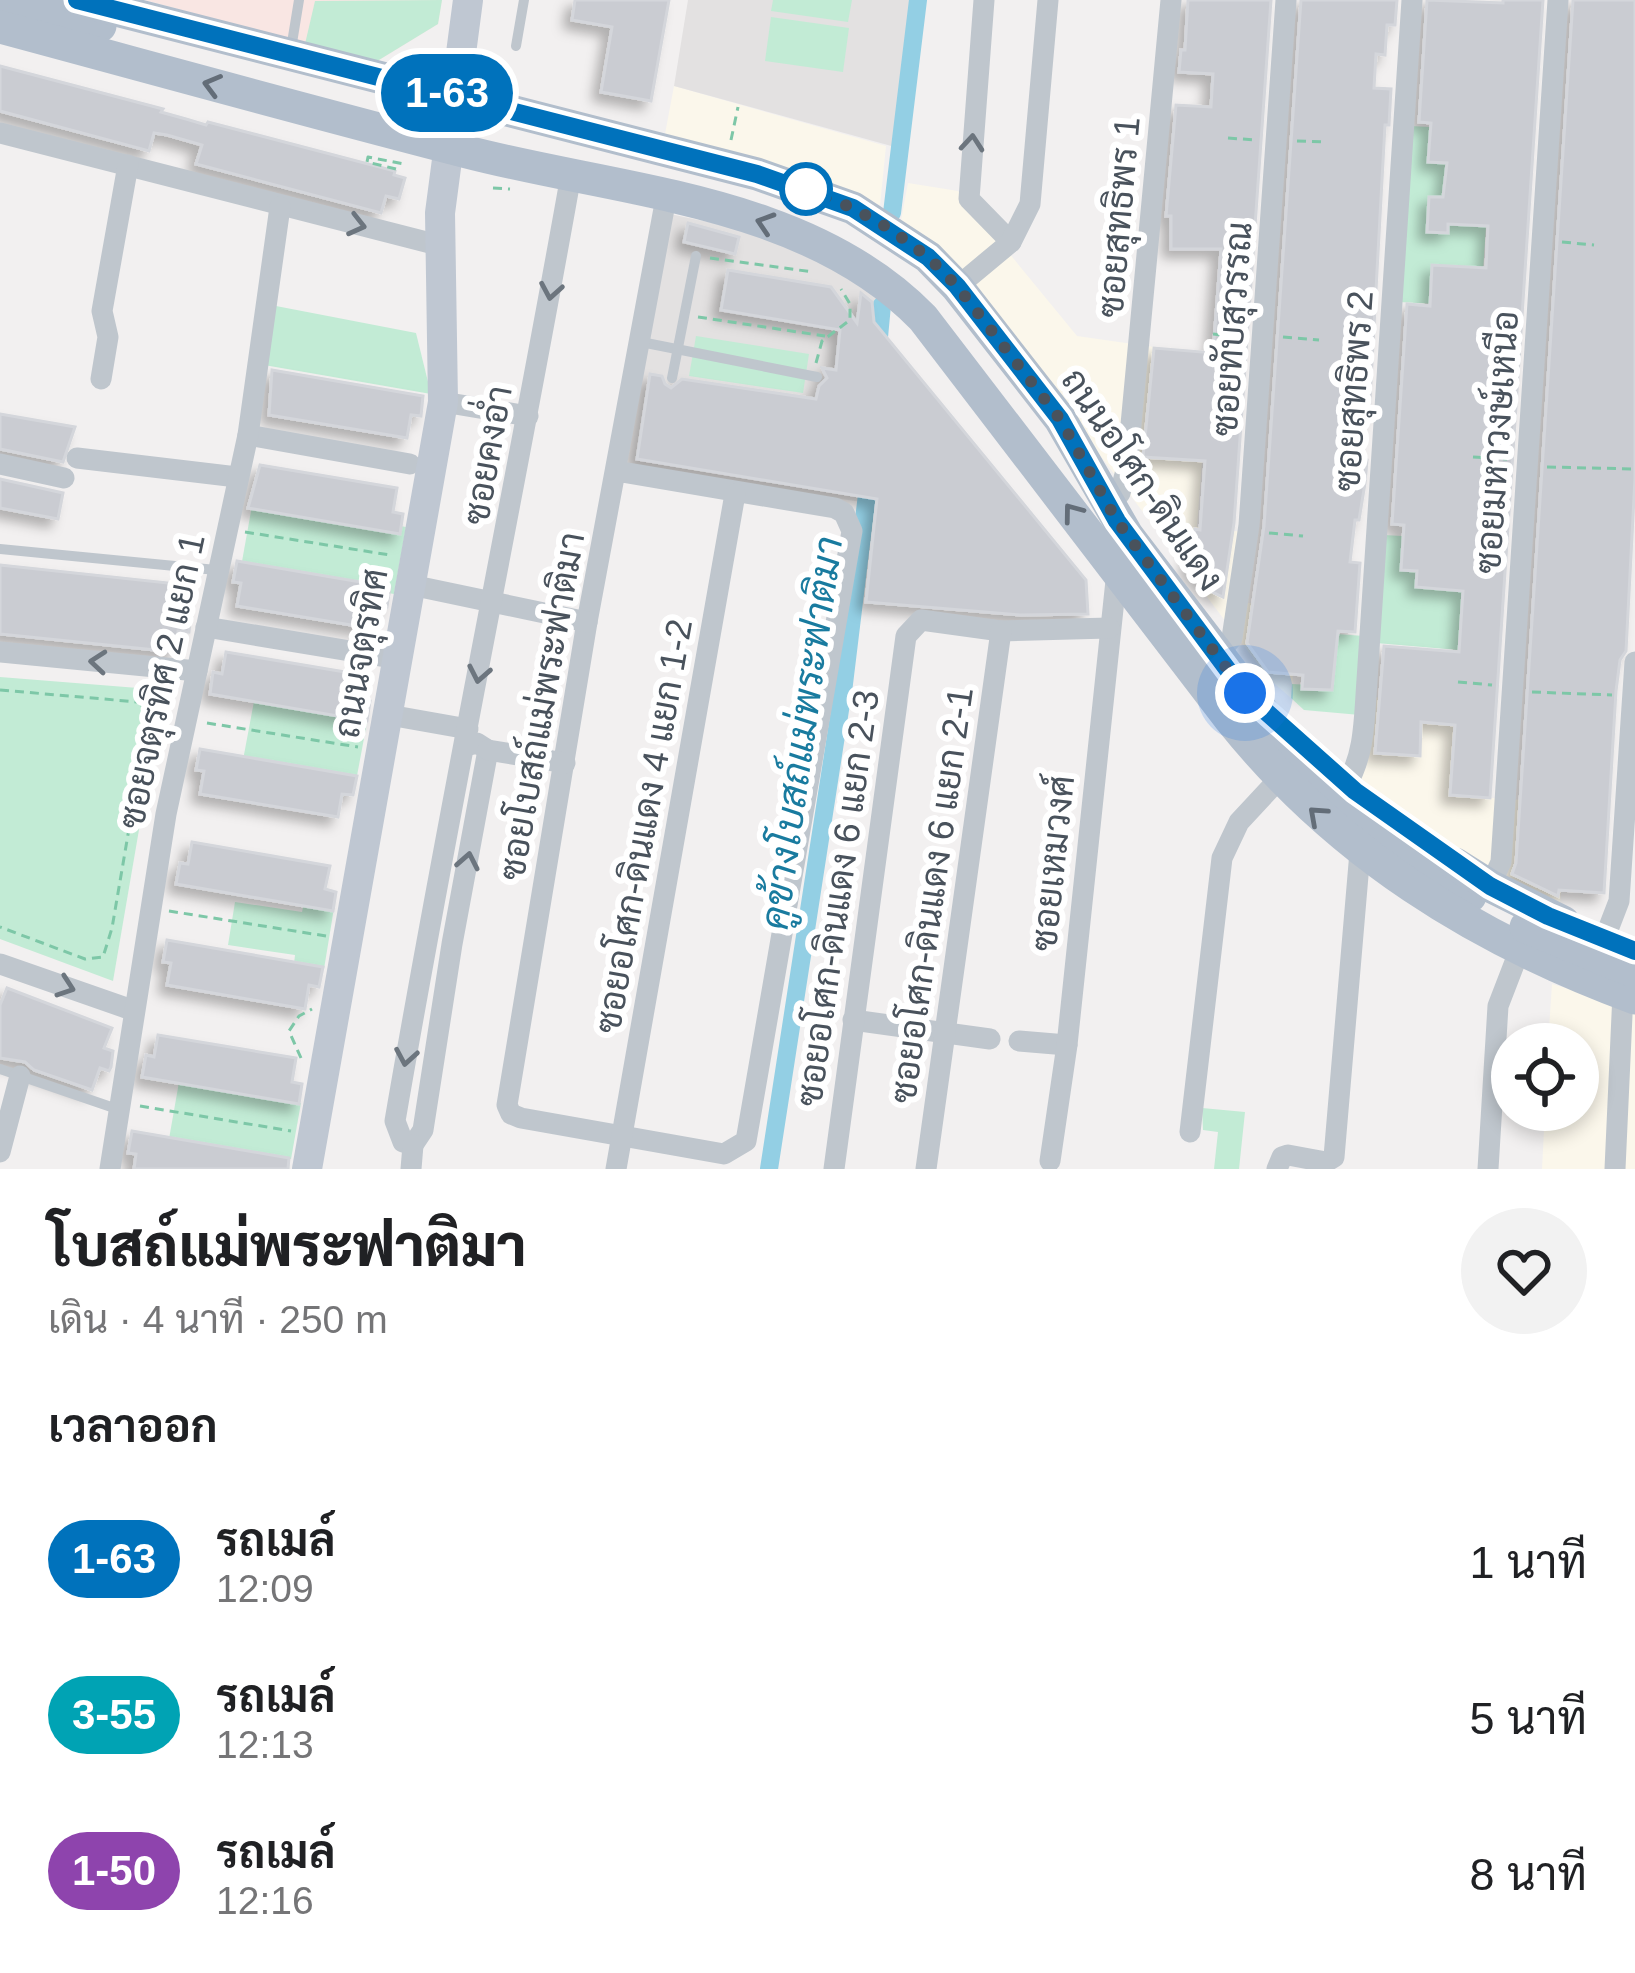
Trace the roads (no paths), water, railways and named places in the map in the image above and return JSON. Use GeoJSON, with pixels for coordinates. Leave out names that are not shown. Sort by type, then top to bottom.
{"type":"FeatureCollection","features":[{"type":"Feature","properties":{"kind":"main road"},"geometry":{"type":"LineString","coordinates":[[4,0],[343,92],[564,141],[810,209],[890,253],[939,296],[1110,512]]}},
{"type":"Feature","properties":{"kind":"main road","name":"ถนนอโศก-ดินแดง"},"geometry":{"type":"LineString","coordinates":[[76,0],[810,190],[890,229],[957,286],[1060,419],[1110,512],[1293,752],[1389,840],[1498,913],[1631,988]]}},
{"type":"Feature","properties":{"kind":"main road","name":"ถนนอโศก-ดินแดง"},"geometry":{"type":"LineString","coordinates":[[0,27],[447,147],[747,217],[822,243],[901,295],[949,350],[1279,778],[1360,852],[1483,930],[1572,975],[1631,988]]}},
{"type":"Feature","properties":{"kind":"main road"},"geometry":{"type":"LineString","coordinates":[[269,101],[285,55]]}},
{"type":"Feature","properties":{"kind":"main road","name":"ถนนอโศก-ดินแดง"},"geometry":{"type":"LineString","coordinates":[[1245,693],[1396,823],[1490,886],[1620,946]]}},
{"type":"Feature","properties":{"kind":"street","name":"ถนนจตุรทิศ"},"geometry":{"type":"LineString","coordinates":[[307,1169],[389,715],[406,571],[443,402],[438,245],[468,0]]}},
{"type":"Feature","properties":{"kind":"street"},"geometry":{"type":"LineString","coordinates":[[984,0],[969,199],[1011,242]]}},
{"type":"Feature","properties":{"kind":"street"},"geometry":{"type":"LineString","coordinates":[[957,286],[1011,242],[1030,204],[1048,0]]}},
{"type":"Feature","properties":{"kind":"street","name":"ซอยสุทธิพร 1"},"geometry":{"type":"LineString","coordinates":[[1110,512],[1127,467],[1171,0]]}},
{"type":"Feature","properties":{"kind":"street","name":"ซอยทับสุวรรณ"},"geometry":{"type":"LineString","coordinates":[[1216,656],[1232,638],[1248,531],[1286,0]]}},
{"type":"Feature","properties":{"kind":"street","name":"ซอยสุทธิพร 2"},"geometry":{"type":"LineString","coordinates":[[1347,784],[1357,766],[1364,729],[1412,0]]}},
{"type":"Feature","properties":{"kind":"street","name":"ซอยมหาวงษ์เหนือ"},"geometry":{"type":"LineString","coordinates":[[1490,886],[1501,862],[1558,0]]}},
{"type":"Feature","properties":{"kind":"street"},"geometry":{"type":"LineString","coordinates":[[0,133],[438,245]]}},
{"type":"Feature","properties":{"kind":"street"},"geometry":{"type":"LineString","coordinates":[[101,380],[107,337],[101,311],[128,165]]}},
{"type":"Feature","properties":{"kind":"street","name":"ซอยคงอ่ำ"},"geometry":{"type":"LineString","coordinates":[[413,1145],[404,1142],[395,1121],[572,176]]}},
{"type":"Feature","properties":{"kind":"street","name":"ซอยโบสถ์แม่พระฟาติมา"},"geometry":{"type":"LineString","coordinates":[[622,1136],[521,1118],[506,1105],[587,622],[666,198]]}},
{"type":"Feature","properties":{"kind":"street","name":"ซอยจตุรทิศ 2 แยก 1"},"geometry":{"type":"LineString","coordinates":[[110,1169],[150,908],[216,570],[248,435],[280,207]]}},
{"type":"Feature","properties":{"kind":"street"},"geometry":{"type":"LineString","coordinates":[[443,402],[528,416]]}},
{"type":"Feature","properties":{"kind":"street"},"geometry":{"type":"LineString","coordinates":[[248,435],[410,464]]}},
{"type":"Feature","properties":{"kind":"street"},"geometry":{"type":"LineString","coordinates":[[76,458],[237,477]]}},
{"type":"Feature","properties":{"kind":"street"},"geometry":{"type":"LineString","coordinates":[[0,464],[64,478]]}},
{"type":"Feature","properties":{"kind":"street"},"geometry":{"type":"LineString","coordinates":[[616,471],[657,473],[735,494],[835,508],[844,513],[851,532],[746,1141],[724,1154],[622,1136]]}},
{"type":"Feature","properties":{"kind":"street","name":"ซอยอโศก-ดินแดง 4 แยก 1-2"},"geometry":{"type":"LineString","coordinates":[[616,1169],[735,494]]}},
{"type":"Feature","properties":{"kind":"street"},"geometry":{"type":"LineString","coordinates":[[406,571],[494,602],[587,622]]}},
{"type":"Feature","properties":{"kind":"street","name":"ซอยเหมวงศ์"},"geometry":{"type":"LineString","coordinates":[[1050,1161],[1067,1045],[1117,572]]}},
{"type":"Feature","properties":{"kind":"street","name":"ซอยอโศก-ดินแดง 6 แยก 2-3"},"geometry":{"type":"LineString","coordinates":[[834,1169],[906,636],[921,620],[1001,631]]}},
{"type":"Feature","properties":{"kind":"street"},"geometry":{"type":"LineString","coordinates":[[206,627],[398,659]]}},
{"type":"Feature","properties":{"kind":"street"},"geometry":{"type":"LineString","coordinates":[[1001,631],[1108,628]]}},
{"type":"Feature","properties":{"kind":"street","name":"ซอยอโศก-ดินแดง 6 แยก 2-1"},"geometry":{"type":"LineString","coordinates":[[926,1169],[1001,631]]}},
{"type":"Feature","properties":{"kind":"street"},"geometry":{"type":"LineString","coordinates":[[0,652],[196,671]]}},
{"type":"Feature","properties":{"kind":"street"},"geometry":{"type":"LineString","coordinates":[[1620,946],[1627,903],[1635,662]]}},
{"type":"Feature","properties":{"kind":"street"},"geometry":{"type":"LineString","coordinates":[[389,715],[466,738],[488,750],[565,763]]}},
{"type":"Feature","properties":{"kind":"street"},"geometry":{"type":"LineString","coordinates":[[411,1169],[413,1145],[423,1130],[488,750]]}},
{"type":"Feature","properties":{"kind":"street"},"geometry":{"type":"LineString","coordinates":[[1190,1132],[1222,858],[1238,822],[1279,778]]}},
{"type":"Feature","properties":{"kind":"street"},"geometry":{"type":"LineString","coordinates":[[1277,1169],[1282,1157],[1326,1162],[1334,1157],[1360,852]]}},
{"type":"Feature","properties":{"kind":"street"},"geometry":{"type":"LineString","coordinates":[[426,940],[452,944]]}},
{"type":"Feature","properties":{"kind":"street"},"geometry":{"type":"LineString","coordinates":[[1488,1169],[1498,1006],[1520,949]]}},
{"type":"Feature","properties":{"kind":"street"},"geometry":{"type":"LineString","coordinates":[[0,964],[132,1010]]}},
{"type":"Feature","properties":{"kind":"street"},"geometry":{"type":"LineString","coordinates":[[1615,1169],[1631,988]]}},
{"type":"Feature","properties":{"kind":"street"},"geometry":{"type":"LineString","coordinates":[[853,1020],[990,1039]]}},
{"type":"Feature","properties":{"kind":"street"},"geometry":{"type":"LineString","coordinates":[[1019,1042],[1067,1045]]}},
{"type":"Feature","properties":{"kind":"street"},"geometry":{"type":"LineString","coordinates":[[0,1152],[10,1072]]}},
{"type":"Feature","properties":{"kind":"lane"},"geometry":{"type":"LineString","coordinates":[[285,55],[299,0]]}},
{"type":"Feature","properties":{"kind":"lane"},"geometry":{"type":"LineString","coordinates":[[517,46],[524,0]]}},
{"type":"Feature","properties":{"kind":"lane"},"geometry":{"type":"LineString","coordinates":[[672,378],[696,256]]}},
{"type":"Feature","properties":{"kind":"lane"},"geometry":{"type":"LineString","coordinates":[[641,342],[815,376]]}},
{"type":"Feature","properties":{"kind":"lane"},"geometry":{"type":"LineString","coordinates":[[0,549],[216,570]]}},
{"type":"Feature","properties":{"kind":"lane"},"geometry":{"type":"LineString","coordinates":[[10,1072],[120,1106]]}},
{"type":"Feature","properties":{"kind":"waterway","name":"คูข้างโบสถ์แม่พระฟาติมา"},"geometry":{"type":"LineString","coordinates":[[892,213],[918,0]]}},
{"type":"Feature","properties":{"kind":"waterway","name":"คูข้างโบสถ์แม่พระฟาติมา"},"geometry":{"type":"LineString","coordinates":[[878,348],[882,305]]}},
{"type":"Feature","properties":{"kind":"waterway","name":"คูข้างโบสถ์แม่พระฟาติมา"},"geometry":{"type":"LineString","coordinates":[[769,1169],[844,684],[869,478]]}}]}
